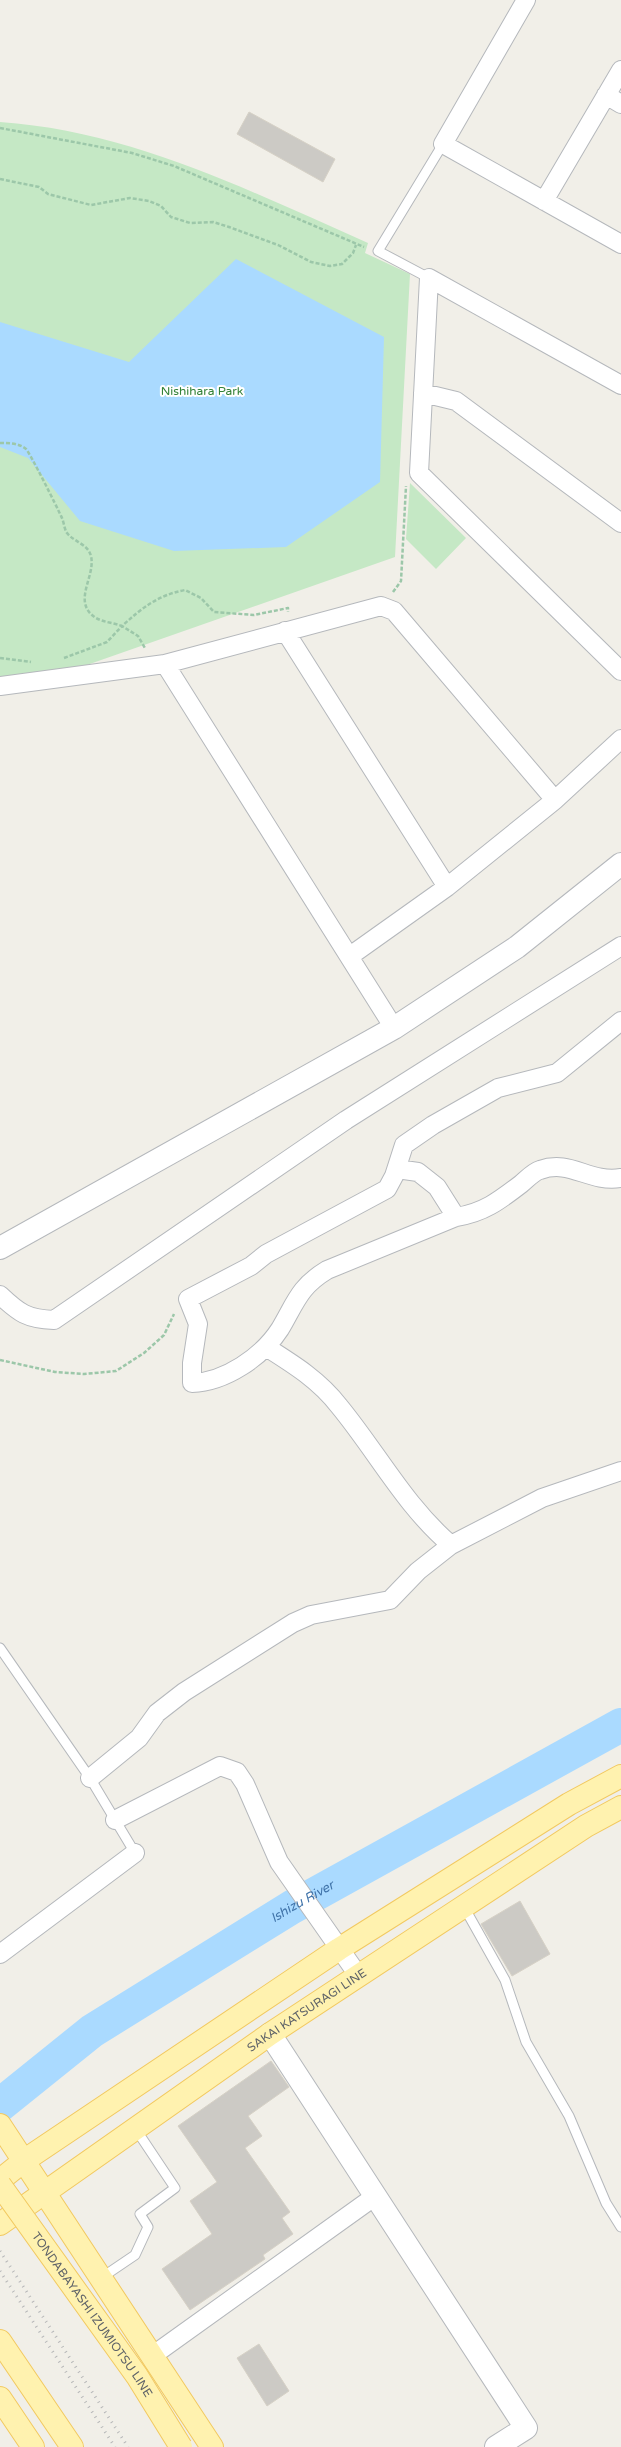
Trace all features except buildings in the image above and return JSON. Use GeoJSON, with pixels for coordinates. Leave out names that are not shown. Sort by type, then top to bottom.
{"type":"FeatureCollection","features":[{"type":"Feature","properties":{"kind":"main road"},"geometry":{"type":"LineString","coordinates":[[0,2180],[20,2153],[569,1804],[621,1776]]}},
{"type":"Feature","properties":{"kind":"main road","name":"SAKAI KATSURAGI LINE"},"geometry":{"type":"LineString","coordinates":[[0,2224],[270,2034],[586,1826],[621,1807]]}},
{"type":"Feature","properties":{"kind":"main road"},"geometry":{"type":"LineString","coordinates":[[0,2125],[20,2153],[212,2447]]}},
{"type":"Feature","properties":{"kind":"main road","name":"TONDABAYASHI IZUMIOTSU LINE"},"geometry":{"type":"LineString","coordinates":[[0,2185],[137,2376],[181,2447]]}},
{"type":"Feature","properties":{"kind":"main road"},"geometry":{"type":"LineString","coordinates":[[0,2341],[72,2447]]}},
{"type":"Feature","properties":{"kind":"main road"},"geometry":{"type":"LineString","coordinates":[[0,2398],[26,2444]]}},
{"type":"Feature","properties":{"kind":"street"},"geometry":{"type":"LineString","coordinates":[[526,0],[443,144],[621,244]]}},
{"type":"Feature","properties":{"kind":"street"},"geometry":{"type":"LineString","coordinates":[[544,201],[614,100],[621,70]]}},
{"type":"Feature","properties":{"kind":"street"},"geometry":{"type":"LineString","coordinates":[[621,385],[429,278],[419,473],[621,671]]}},
{"type":"Feature","properties":{"kind":"street"},"geometry":{"type":"LineString","coordinates":[[423,393],[456,401],[621,523]]}},
{"type":"Feature","properties":{"kind":"street"},"geometry":{"type":"LineString","coordinates":[[0,686],[165,664],[287,624],[381,606],[394,611],[555,800]]}},
{"type":"Feature","properties":{"kind":"street"},"geometry":{"type":"LineString","coordinates":[[287,624],[447,887]]}},
{"type":"Feature","properties":{"kind":"street"},"geometry":{"type":"LineString","coordinates":[[165,664],[394,1028]]}},
{"type":"Feature","properties":{"kind":"street"},"geometry":{"type":"LineString","coordinates":[[350,956],[447,887],[555,800],[621,739]]}},
{"type":"Feature","properties":{"kind":"street"},"geometry":{"type":"LineString","coordinates":[[0,1248],[394,1028],[517,947],[621,864]]}},
{"type":"Feature","properties":{"kind":"street"},"geometry":{"type":"LineString","coordinates":[[0,1295],[17,1312],[35,1319],[54,1320],[346,1120],[621,946]]}},
{"type":"Feature","properties":{"kind":"street"},"geometry":{"type":"LineString","coordinates":[[621,1021],[557,1073],[498,1088],[433,1125],[404,1145],[397,1168],[387,1189],[266,1254],[251,1266],[188,1299],[198,1324],[192,1363],[192,1383],[208,1382],[231,1372],[266,1347],[311,1280],[327,1270],[456,1217],[476,1214],[502,1199],[539,1170],[555,1166],[568,1167],[590,1177],[608,1180],[621,1178]]}},
{"type":"Feature","properties":{"kind":"street"},"geometry":{"type":"LineString","coordinates":[[397,1168],[418,1172],[437,1187],[456,1217]]}},
{"type":"Feature","properties":{"kind":"street"},"geometry":{"type":"LineString","coordinates":[[266,1347],[308,1373],[339,1405],[393,1481],[423,1518],[452,1545]]}},
{"type":"Feature","properties":{"kind":"street"},"geometry":{"type":"LineString","coordinates":[[90,1778],[139,1738],[157,1713],[184,1692],[293,1623],[311,1615],[390,1600],[418,1571],[452,1545],[542,1498],[621,1471]]}},
{"type":"Feature","properties":{"kind":"street"},"geometry":{"type":"LineString","coordinates":[[115,1820],[220,1766],[237,1772],[245,1784],[279,1862],[287,1871],[358,1975]]}},
{"type":"Feature","properties":{"kind":"street"},"geometry":{"type":"LineString","coordinates":[[0,1954],[135,1853]]}},
{"type":"Feature","properties":{"kind":"street"},"geometry":{"type":"LineString","coordinates":[[270,2034],[374,2197],[526,2428],[496,2447]]}},
{"type":"Feature","properties":{"kind":"street"},"geometry":{"type":"LineString","coordinates":[[152,2356],[374,2197]]}},
{"type":"Feature","properties":{"kind":"lane"},"geometry":{"type":"LineString","coordinates":[[429,278],[378,251],[443,144]]}},
{"type":"Feature","properties":{"kind":"lane"},"geometry":{"type":"LineString","coordinates":[[0,1648],[90,1778],[135,1853]]}},
{"type":"Feature","properties":{"kind":"lane"},"geometry":{"type":"LineString","coordinates":[[464,1907],[504,1980],[526,2042],[570,2116],[606,2203],[621,2227]]}},
{"type":"Feature","properties":{"kind":"lane"},"geometry":{"type":"LineString","coordinates":[[101,2278],[135,2256],[148,2227],[140,2214],[175,2188],[135,2128]]}},
{"type":"Feature","properties":{"kind":"path"},"geometry":{"type":"LineString","coordinates":[[0,128],[125,151],[174,166],[208,179],[356,245],[378,251]]}},
{"type":"Feature","properties":{"kind":"path"},"geometry":{"type":"LineString","coordinates":[[0,179],[39,187],[48,194],[91,205],[130,198],[149,201],[161,206],[171,217],[190,222],[213,222],[278,245],[318,263],[330,266],[342,264],[353,253],[356,245]]}},
{"type":"Feature","properties":{"kind":"path"},"geometry":{"type":"LineString","coordinates":[[0,443],[13,443],[27,449],[61,516],[68,534],[82,544],[91,554],[92,565],[84,593],[90,612],[97,618],[122,626],[138,636],[146,649],[153,647]]}},
{"type":"Feature","properties":{"kind":"path"},"geometry":{"type":"LineString","coordinates":[[385,594],[393,592],[401,581],[406,480]]}},
{"type":"Feature","properties":{"kind":"path"},"geometry":{"type":"LineString","coordinates":[[61,658],[107,642],[142,607],[165,594],[185,590],[201,598],[214,612],[254,615],[288,608],[287,624]]}},
{"type":"Feature","properties":{"kind":"path"},"geometry":{"type":"LineString","coordinates":[[0,658],[36,662]]}},
{"type":"Feature","properties":{"kind":"path"},"geometry":{"type":"LineString","coordinates":[[0,1360],[55,1372],[84,1374],[116,1371],[144,1353],[164,1335],[178,1307],[188,1299]]}},
{"type":"Feature","properties":{"kind":"green space","name":"Nishihara Park"},"geometry":{"type":"Polygon","coordinates":[[[0,122],[49,128],[96,137],[189,166],[279,203],[368,243],[365,253],[410,274],[395,557],[44,680],[0,676],[0,122]]]}},
{"type":"Feature","properties":{"kind":"green space"},"geometry":{"type":"Polygon","coordinates":[[[410,483],[466,538],[436,569],[406,539],[410,483]]]}},
{"type":"Feature","properties":{"kind":"water"},"geometry":{"type":"Polygon","coordinates":[[[236,259],[384,337],[380,482],[286,547],[174,551],[80,521],[28,458],[0,447],[0,322],[129,362],[236,259]]]}},
{"type":"Feature","properties":{"kind":"waterway","name":"Ishizu River"},"geometry":{"type":"LineString","coordinates":[[0,2105],[92,2031],[292,1907],[621,1725]]}},
{"type":"Feature","properties":{"kind":"railway"},"geometry":{"type":"LineString","coordinates":[[0,2251],[128,2447]]}},
{"type":"Feature","properties":{"kind":"railway"},"geometry":{"type":"LineString","coordinates":[[0,2271],[115,2447]]}}]}
